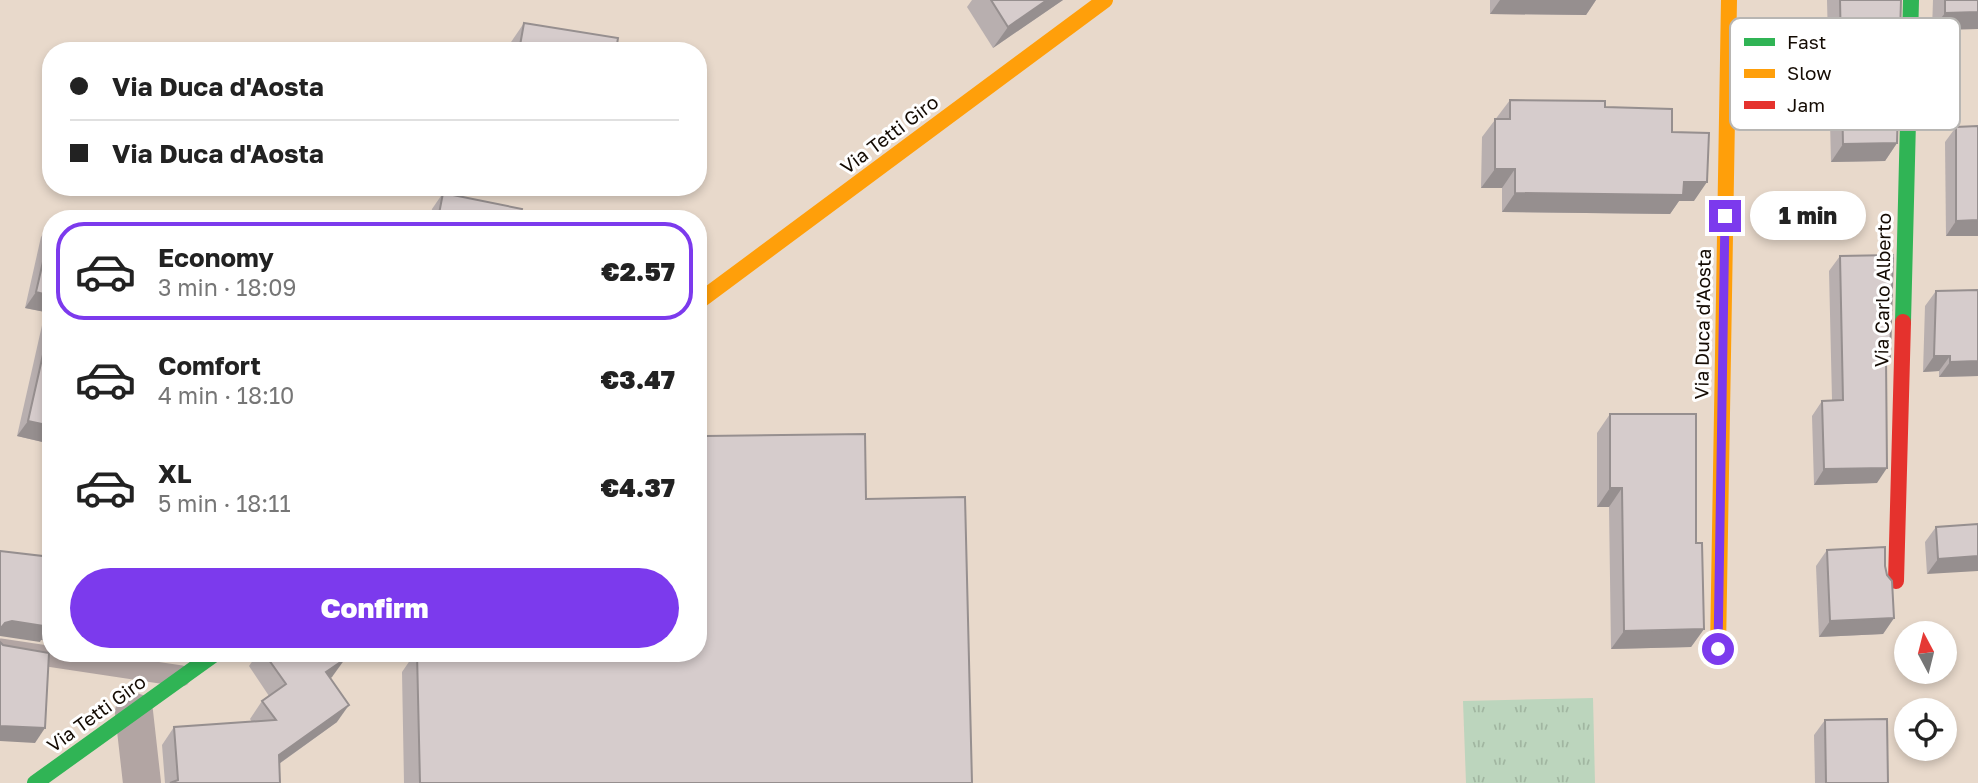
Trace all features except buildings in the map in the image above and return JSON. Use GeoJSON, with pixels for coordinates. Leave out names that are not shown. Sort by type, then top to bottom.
{"type":"FeatureCollection","features":[{"type":"Feature","properties":{"kind":"street","name":"Via Tetti Giro"},"geometry":{"type":"LineString","coordinates":[[707,295],[1105,0]]}},
{"type":"Feature","properties":{"kind":"street","name":"Via Duca d'Aosta"},"geometry":{"type":"LineString","coordinates":[[1718,649],[1729,0]]}},
{"type":"Feature","properties":{"kind":"street","name":"Via Carlo Alberto"},"geometry":{"type":"LineString","coordinates":[[1911,0],[1911,18]]}},
{"type":"Feature","properties":{"kind":"street","name":"Via Carlo Alberto"},"geometry":{"type":"LineString","coordinates":[[1896,581],[1908,130]]}},
{"type":"Feature","properties":{"kind":"street","name":"Via Tetti Giro"},"geometry":{"type":"LineString","coordinates":[[35,783],[203,662]]}},
{"type":"Feature","properties":{"kind":"street"},"geometry":{"type":"LineString","coordinates":[[134,712],[142,783]]}},
{"type":"Feature","properties":{"kind":"lane"},"geometry":{"type":"LineString","coordinates":[[0,649],[42,655]]}},
{"type":"Feature","properties":{"kind":"lane"},"geometry":{"type":"LineString","coordinates":[[88,662],[183,676]]}},
{"type":"Feature","properties":{"kind":"green space"},"geometry":{"type":"Polygon","coordinates":[[[1593,698],[1595,783],[1466,783],[1463,701],[1593,698]]]}},
{"type":"Feature","properties":{"kind":"traffic: fast"},"geometry":{"type":"LineString","coordinates":[[1911,0],[1911,18]]}},
{"type":"Feature","properties":{"kind":"traffic: fast"},"geometry":{"type":"LineString","coordinates":[[1903,322],[1908,130]]}},
{"type":"Feature","properties":{"kind":"traffic: fast"},"geometry":{"type":"LineString","coordinates":[[35,783],[203,662]]}},
{"type":"Feature","properties":{"kind":"traffic: slow"},"geometry":{"type":"LineString","coordinates":[[707,295],[1105,0]]}},
{"type":"Feature","properties":{"kind":"traffic: slow"},"geometry":{"type":"LineString","coordinates":[[1718,649],[1729,0]]}},
{"type":"Feature","properties":{"kind":"traffic: jam"},"geometry":{"type":"LineString","coordinates":[[1896,581],[1903,322]]}},
{"type":"Feature","properties":{"kind":"route"},"geometry":{"type":"LineString","coordinates":[[1718,649],[1725,216]]}}]}
